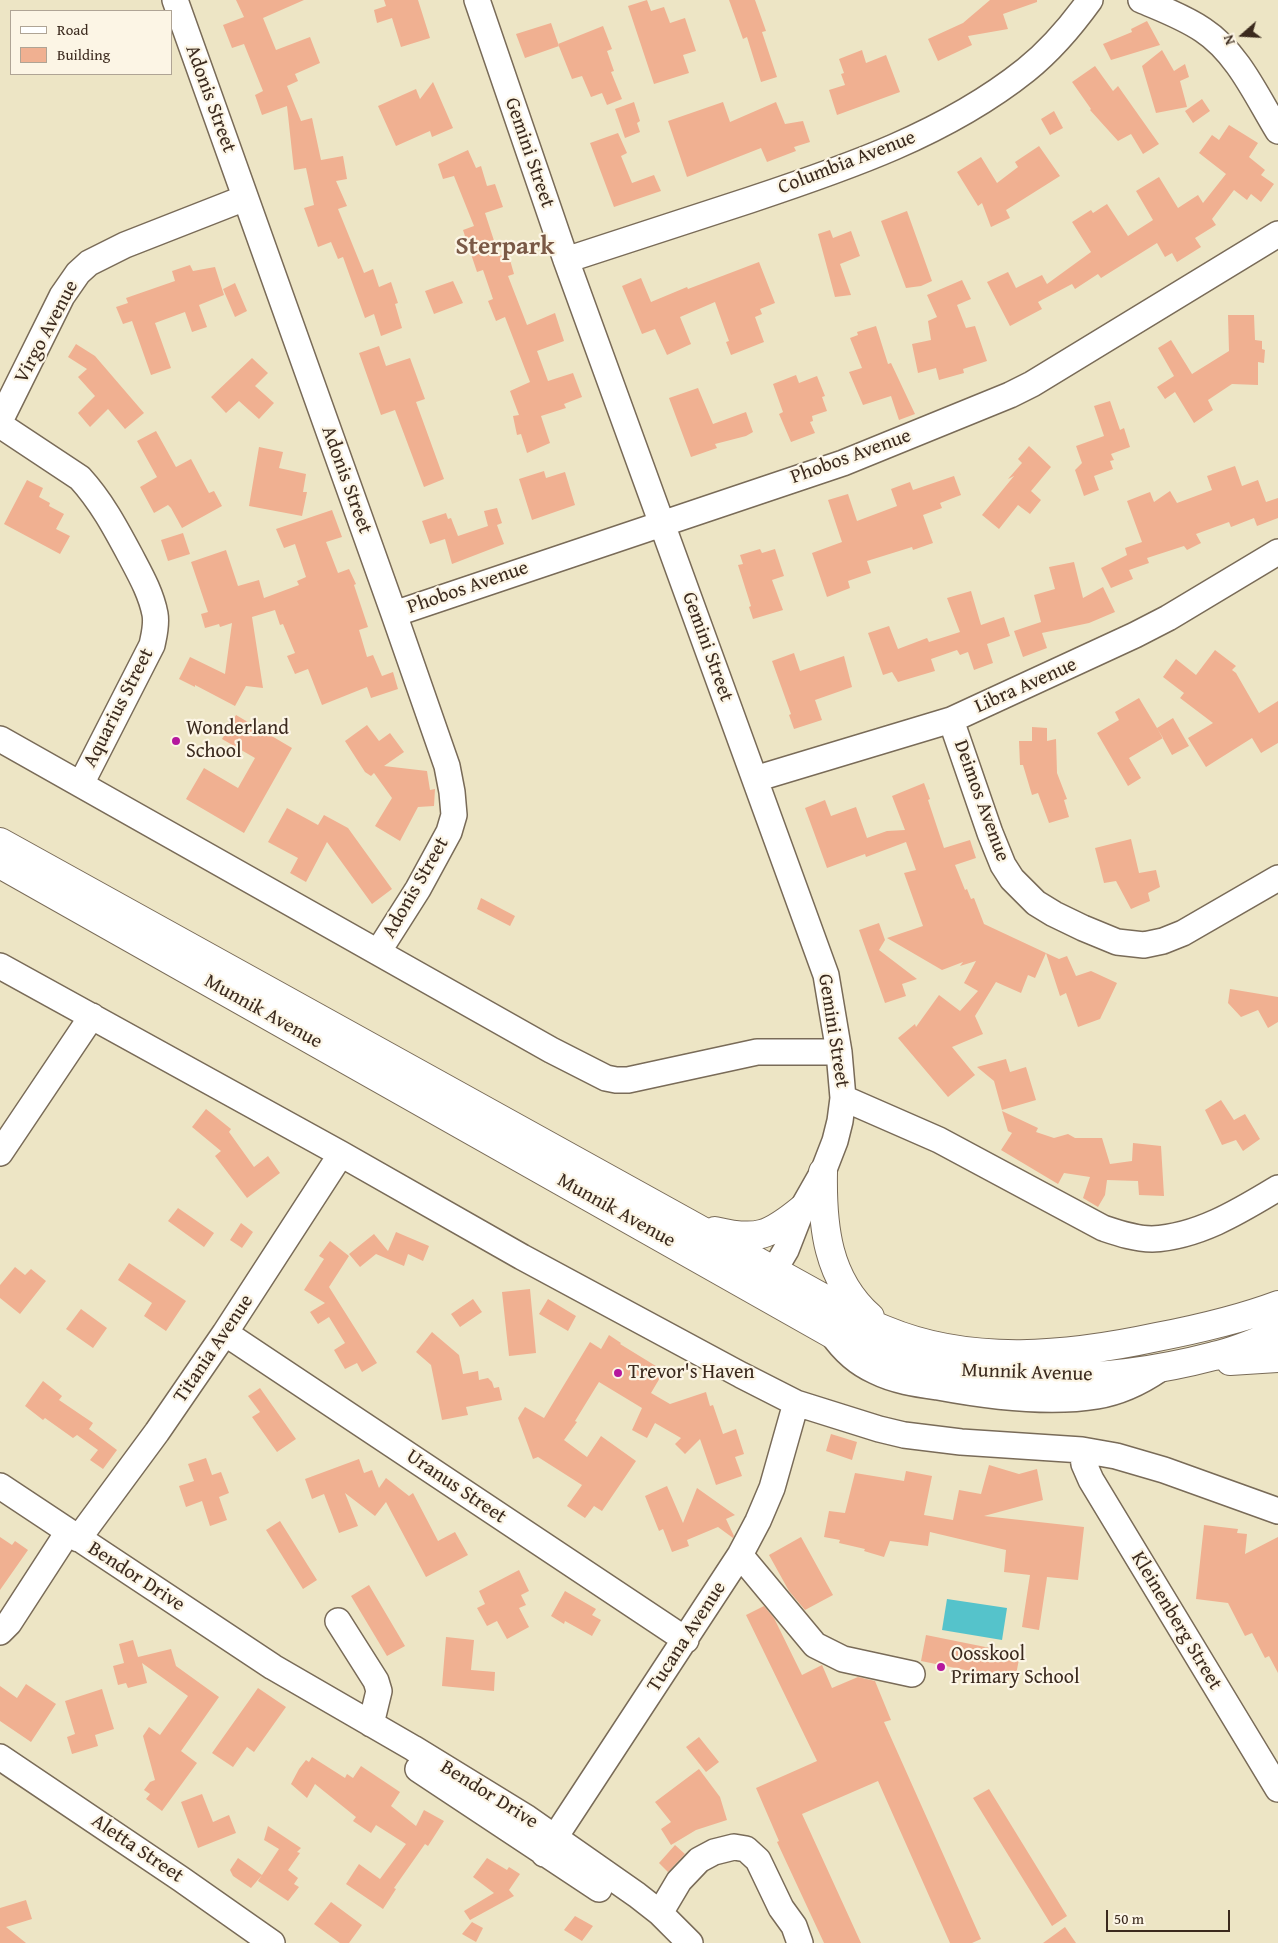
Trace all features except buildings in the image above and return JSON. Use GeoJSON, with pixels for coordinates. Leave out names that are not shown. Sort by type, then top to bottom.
{"type":"FeatureCollection","features":[{"type":"Feature","properties":{"kind":"main road","name":"Munnik Avenue"},"geometry":{"type":"LineString","coordinates":[[0,842],[690,1224],[832,1334],[876,1352],[925,1366],[975,1375],[1078,1378],[1171,1365],[1215,1356],[1278,1333]]}},
{"type":"Feature","properties":{"kind":"main road","name":"Munnik Avenue"},"geometry":{"type":"LineString","coordinates":[[0,864],[767,1282],[854,1315],[886,1330],[931,1344],[984,1353],[1041,1354],[1127,1344],[1242,1318],[1278,1306]]}},
{"type":"Feature","properties":{"kind":"main road"},"geometry":{"type":"LineString","coordinates":[[823,1172],[825,1229],[833,1264],[850,1298],[886,1330]]}},
{"type":"Feature","properties":{"kind":"main road"},"geometry":{"type":"LineString","coordinates":[[690,1224],[746,1237],[759,1236],[785,1224],[802,1209]]}},
{"type":"Feature","properties":{"kind":"main road"},"geometry":{"type":"LineString","coordinates":[[1171,1365],[1278,1358]]}},
{"type":"Feature","properties":{"kind":"street","name":"Adonis Street"},"geometry":{"type":"LineString","coordinates":[[175,0],[447,766],[454,815],[448,832],[435,859],[378,952]]}},
{"type":"Feature","properties":{"kind":"street","name":"Gemini Street"},"geometry":{"type":"LineString","coordinates":[[477,0],[566,260],[826,975],[839,1052],[844,1098],[835,1141],[823,1172],[802,1209],[786,1250],[767,1282]]}},
{"type":"Feature","properties":{"kind":"street","name":"Columbia Avenue"},"geometry":{"type":"LineString","coordinates":[[566,260],[810,180],[859,162],[926,132],[964,112],[1028,69],[1074,22],[1090,0]]}},
{"type":"Feature","properties":{"kind":"street"},"geometry":{"type":"LineString","coordinates":[[1141,0],[1204,30],[1215,40],[1241,69],[1278,131]]}},
{"type":"Feature","properties":{"kind":"street","name":"Virgo Avenue"},"geometry":{"type":"LineString","coordinates":[[0,423],[62,296],[78,273],[88,263],[125,245],[245,198]]}},
{"type":"Feature","properties":{"kind":"street","name":"Phobos Avenue"},"geometry":{"type":"LineString","coordinates":[[394,614],[844,463],[1017,391],[1032,384],[1278,234]]}},
{"type":"Feature","properties":{"kind":"street","name":"Aquarius Street"},"geometry":{"type":"LineString","coordinates":[[0,423],[80,478],[90,489],[112,522],[146,586],[155,616],[155,631],[152,645],[81,784]]}},
{"type":"Feature","properties":{"kind":"street","name":"Libra Avenue"},"geometry":{"type":"LineString","coordinates":[[755,779],[951,720],[1136,635],[1278,552]]}},
{"type":"Feature","properties":{"kind":"street","name":"Deimos Avenue"},"geometry":{"type":"LineString","coordinates":[[951,720],[990,834],[1003,864],[1012,879],[1036,902],[1054,914],[1117,942],[1144,945],[1183,933],[1278,878]]}},
{"type":"Feature","properties":{"kind":"street"},"geometry":{"type":"LineString","coordinates":[[0,739],[552,1050],[606,1078],[628,1080],[757,1052],[839,1052]]}},
{"type":"Feature","properties":{"kind":"street"},"geometry":{"type":"LineString","coordinates":[[0,966],[342,1154],[522,1257],[796,1403],[904,1435],[961,1442],[1082,1450],[1138,1462],[1278,1511]]}},
{"type":"Feature","properties":{"kind":"street"},"geometry":{"type":"LineString","coordinates":[[0,1153],[92,1016]]}},
{"type":"Feature","properties":{"kind":"street"},"geometry":{"type":"LineString","coordinates":[[844,1098],[939,1140],[1103,1228],[1124,1235],[1150,1239],[1183,1233],[1234,1214],[1278,1188]]}},
{"type":"Feature","properties":{"kind":"street","name":"Titania Avenue"},"geometry":{"type":"LineString","coordinates":[[0,1632],[9,1623],[73,1535],[157,1432],[226,1333],[342,1154]]}},
{"type":"Feature","properties":{"kind":"street","name":"Uranus Street"},"geometry":{"type":"LineString","coordinates":[[226,1333],[686,1640]]}},
{"type":"Feature","properties":{"kind":"street","name":"Tucana Avenue"},"geometry":{"type":"LineString","coordinates":[[550,1846],[740,1555],[758,1521],[772,1488],[796,1403]]}},
{"type":"Feature","properties":{"kind":"street","name":"Kleinenberg Street"},"geometry":{"type":"LineString","coordinates":[[1082,1450],[1084,1464],[1091,1480],[1278,1789]]}},
{"type":"Feature","properties":{"kind":"street","name":"Bendor Drive"},"geometry":{"type":"LineString","coordinates":[[0,1486],[272,1667],[460,1776],[642,1918],[688,1943]]}},
{"type":"Feature","properties":{"kind":"street"},"geometry":{"type":"LineString","coordinates":[[740,1555],[815,1645],[843,1659],[912,1674]]}},
{"type":"Feature","properties":{"kind":"street"},"geometry":{"type":"LineString","coordinates":[[338,1621],[376,1681],[379,1691],[371,1724]]}},
{"type":"Feature","properties":{"kind":"street","name":"Bendor Drive"},"geometry":{"type":"LineString","coordinates":[[272,1667],[290,1684],[314,1701],[550,1846],[584,1859],[660,1913],[688,1943]]}},
{"type":"Feature","properties":{"kind":"street","name":"Aletta Street"},"geometry":{"type":"LineString","coordinates":[[0,1757],[272,1943]]}},
{"type":"Feature","properties":{"kind":"street"},"geometry":{"type":"LineString","coordinates":[[660,1913],[679,1881],[699,1860],[714,1852],[734,1847],[746,1849],[758,1860],[781,1908],[794,1926],[800,1943]]}},
{"type":"Feature","properties":{"kind":"water"},"geometry":{"type":"Polygon","coordinates":[[[947,1599],[1007,1608],[1002,1640],[942,1630],[947,1599]]]}},
{"type":"Feature","properties":{"kind":"place","name":"Wonderland School"},"geometry":{"type":"Point","coordinates":[176,741]}},
{"type":"Feature","properties":{"kind":"place","name":"Trevor's Haven"},"geometry":{"type":"Point","coordinates":[618,1373]}},
{"type":"Feature","properties":{"kind":"place","name":"Oosskool Primary School"},"geometry":{"type":"Point","coordinates":[941,1667]}},
{"type":"Feature","properties":{"kind":"district","name":"Sterpark"},"geometry":{"type":"Point","coordinates":[505,248]}}]}
